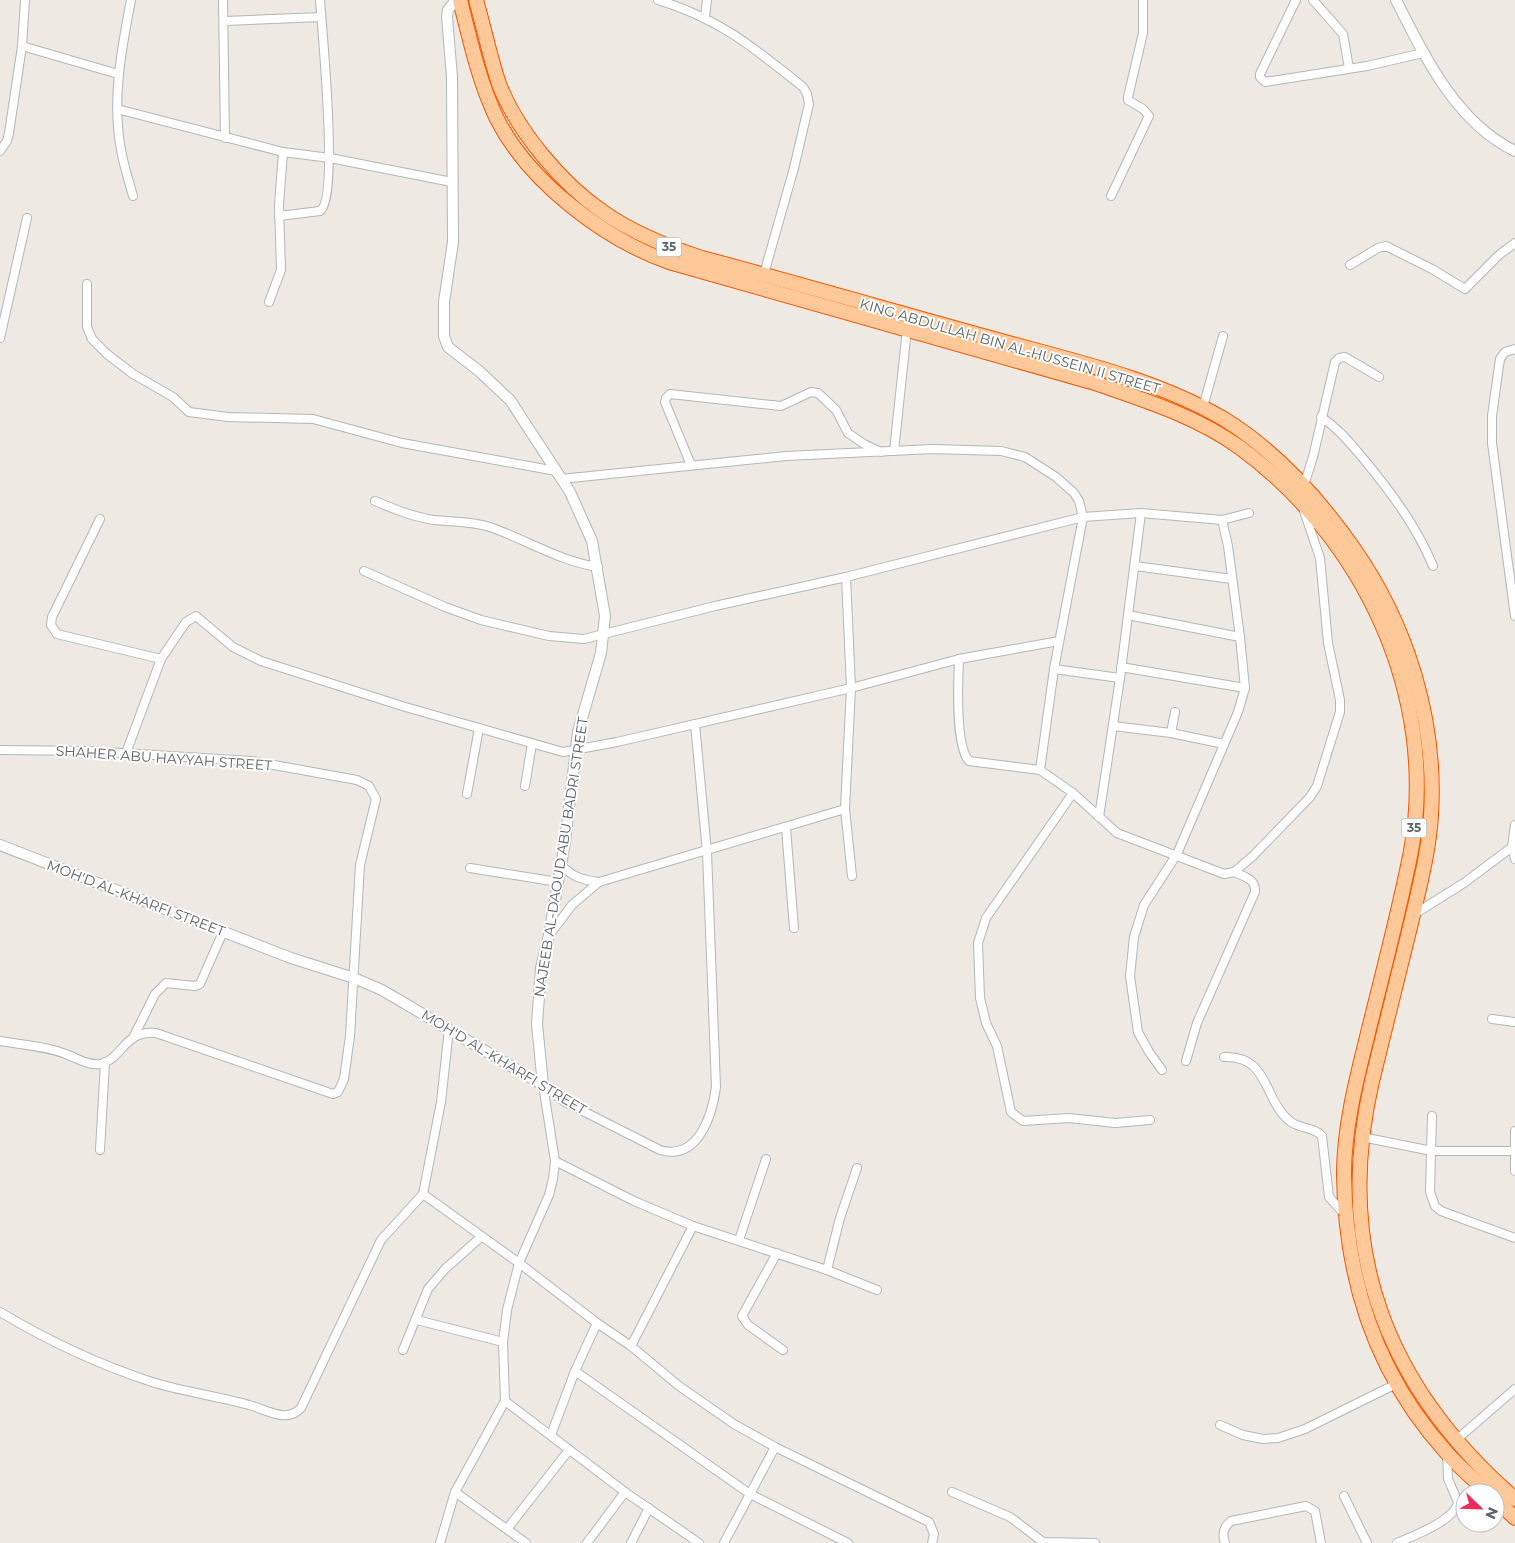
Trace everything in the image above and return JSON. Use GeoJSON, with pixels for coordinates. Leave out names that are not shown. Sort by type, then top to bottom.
{"type":"FeatureCollection","features":[{"type":"Feature","properties":{"kind":"highway","name":"KING ABDULLAH BIN AL-HUSSEIN II STREET"},"geometry":{"type":"LineString","coordinates":[[460,0],[486,95],[498,121],[530,165],[550,186],[599,227],[651,256],[669,262],[950,342],[983,343],[1152,386],[1203,408],[1253,440],[1304,486],[1327,511],[1382,593],[1402,635],[1422,704],[1429,750],[1431,814],[1424,870],[1371,1086],[1362,1137],[1362,1232],[1377,1302],[1402,1363],[1431,1410],[1455,1441],[1515,1499]]}},
{"type":"Feature","properties":{"kind":"highway","name":"KING ABDULLAH BIN AL-HUSSEIN II STREET"},"geometry":{"type":"LineString","coordinates":[[476,0],[500,85],[511,108],[542,154],[580,193],[604,213],[657,243],[702,258],[953,328],[983,343],[1154,403],[1202,424],[1238,447],[1300,501],[1341,550],[1374,605],[1394,653],[1410,708],[1414,748],[1416,806],[1412,845],[1356,1085],[1344,1170],[1346,1216],[1354,1279],[1364,1315],[1396,1384],[1428,1431],[1447,1453],[1478,1483]]}},
{"type":"Feature","properties":{"kind":"highway"},"geometry":{"type":"LineString","coordinates":[[950,342],[957,336],[953,328]]}},
{"type":"Feature","properties":{"kind":"highway"},"geometry":{"type":"LineString","coordinates":[[1505,1508],[1515,1518]]}},
{"type":"Feature","properties":{"kind":"street"},"geometry":{"type":"LineString","coordinates":[[0,151],[5,145],[9,133],[22,46],[25,0]]}},
{"type":"Feature","properties":{"kind":"street"},"geometry":{"type":"LineString","coordinates":[[131,0],[118,74],[117,109],[122,154],[133,196]]}},
{"type":"Feature","properties":{"kind":"street"},"geometry":{"type":"LineString","coordinates":[[223,0],[226,138]]}},
{"type":"Feature","properties":{"kind":"street"},"geometry":{"type":"LineString","coordinates":[[279,216],[323,209],[326,201],[330,158],[320,0]]}},
{"type":"Feature","properties":{"kind":"street","name":"NAJEEB AL-DAOUD ABU BADRI STREET"},"geometry":{"type":"LineString","coordinates":[[456,0],[448,10],[447,17],[452,77],[453,242],[444,302],[444,336],[448,347],[479,371],[510,400],[584,519],[592,541],[598,567],[605,616],[604,634],[576,751],[561,865],[538,994],[537,1024],[543,1085]]}},
{"type":"Feature","properties":{"kind":"street"},"geometry":{"type":"LineString","coordinates":[[658,0],[705,17],[737,35],[803,87],[807,94],[808,104],[794,168],[764,274]]}},
{"type":"Feature","properties":{"kind":"street"},"geometry":{"type":"LineString","coordinates":[[705,17],[708,0]]}},
{"type":"Feature","properties":{"kind":"street"},"geometry":{"type":"LineString","coordinates":[[1111,196],[1148,116],[1143,108],[1128,100],[1143,33],[1143,0]]}},
{"type":"Feature","properties":{"kind":"street"},"geometry":{"type":"LineString","coordinates":[[1296,0],[1260,74],[1264,82],[1350,68],[1423,53]]}},
{"type":"Feature","properties":{"kind":"street"},"geometry":{"type":"LineString","coordinates":[[1313,0],[1343,34],[1350,68]]}},
{"type":"Feature","properties":{"kind":"street"},"geometry":{"type":"LineString","coordinates":[[1396,0],[1423,53],[1456,102],[1474,122],[1514,148]]}},
{"type":"Feature","properties":{"kind":"street"},"geometry":{"type":"LineString","coordinates":[[224,21],[321,17]]}},
{"type":"Feature","properties":{"kind":"street"},"geometry":{"type":"LineString","coordinates":[[22,46],[118,74]]}},
{"type":"Feature","properties":{"kind":"street"},"geometry":{"type":"LineString","coordinates":[[117,109],[283,152],[330,158],[452,182]]}},
{"type":"Feature","properties":{"kind":"street"},"geometry":{"type":"LineString","coordinates":[[269,302],[281,270],[279,216],[283,152]]}},
{"type":"Feature","properties":{"kind":"street"},"geometry":{"type":"LineString","coordinates":[[0,338],[3,307],[27,218]]}},
{"type":"Feature","properties":{"kind":"street"},"geometry":{"type":"LineString","coordinates":[[1350,265],[1378,248],[1386,246],[1432,268],[1465,288],[1500,254],[1515,243]]}},
{"type":"Feature","properties":{"kind":"street"},"geometry":{"type":"LineString","coordinates":[[87,284],[87,327],[92,339],[107,354],[133,374],[173,397],[189,412],[228,418],[314,419],[402,443],[558,475],[786,456],[933,450],[1013,453],[1045,468],[1074,493],[1079,501],[1083,517],[1054,669],[1040,770]]}},
{"type":"Feature","properties":{"kind":"street"},"geometry":{"type":"LineString","coordinates":[[894,451],[907,329]]}},
{"type":"Feature","properties":{"kind":"street"},"geometry":{"type":"LineString","coordinates":[[1203,408],[1223,336]]}},
{"type":"Feature","properties":{"kind":"street"},"geometry":{"type":"LineString","coordinates":[[1515,349],[1503,353],[1500,359],[1492,425],[1497,486],[1515,616]]}},
{"type":"Feature","properties":{"kind":"street"},"geometry":{"type":"LineString","coordinates":[[1304,486],[1313,457],[1333,367],[1339,358],[1352,360],[1380,377]]}},
{"type":"Feature","properties":{"kind":"street"},"geometry":{"type":"LineString","coordinates":[[691,465],[665,402],[670,394],[781,406],[811,392],[818,394],[836,410],[848,433],[864,444],[882,452]]}},
{"type":"Feature","properties":{"kind":"street"},"geometry":{"type":"LineString","coordinates":[[1321,417],[1342,434],[1400,504],[1423,540],[1434,566]]}},
{"type":"Feature","properties":{"kind":"street"},"geometry":{"type":"LineString","coordinates":[[375,501],[402,512],[432,519],[467,522],[492,528],[568,560],[598,567]]}},
{"type":"Feature","properties":{"kind":"street"},"geometry":{"type":"LineString","coordinates":[[959,659],[960,724],[965,756],[974,763],[1040,770],[1073,793],[1110,828],[1124,837],[1177,854],[1219,874],[1234,872],[1254,856],[1310,797],[1317,786],[1340,712],[1340,700],[1328,643],[1320,558],[1300,501]]}},
{"type":"Feature","properties":{"kind":"street"},"geometry":{"type":"LineString","coordinates":[[1099,817],[1120,678],[1141,513]]}},
{"type":"Feature","properties":{"kind":"street"},"geometry":{"type":"LineString","coordinates":[[364,571],[444,607],[519,630],[575,639],[604,634],[846,577],[1083,517],[1141,513],[1222,520],[1249,513]]}},
{"type":"Feature","properties":{"kind":"street"},"geometry":{"type":"LineString","coordinates":[[100,519],[52,618],[52,629],[57,634],[161,659]]}},
{"type":"Feature","properties":{"kind":"street"},"geometry":{"type":"LineString","coordinates":[[1162,1070],[1138,1032],[1130,964],[1134,937],[1144,905],[1177,854],[1238,712],[1245,688],[1240,637],[1222,520]]}},
{"type":"Feature","properties":{"kind":"street"},"geometry":{"type":"LineString","coordinates":[[1135,566],[1232,579]]}},
{"type":"Feature","properties":{"kind":"street"},"geometry":{"type":"LineString","coordinates":[[846,577],[851,688],[844,809],[852,876]]}},
{"type":"Feature","properties":{"kind":"street"},"geometry":{"type":"LineString","coordinates":[[1128,615],[1240,637]]}},
{"type":"Feature","properties":{"kind":"street"},"geometry":{"type":"LineString","coordinates":[[126,753],[161,659],[186,622],[196,616],[233,647],[254,658],[377,699],[563,752],[576,751],[851,688],[959,659],[1059,641]]}},
{"type":"Feature","properties":{"kind":"street"},"geometry":{"type":"LineString","coordinates":[[1121,667],[1245,688]]}},
{"type":"Feature","properties":{"kind":"street"},"geometry":{"type":"LineString","coordinates":[[1054,669],[1120,678]]}},
{"type":"Feature","properties":{"kind":"street"},"geometry":{"type":"LineString","coordinates":[[1172,733],[1175,712]]}},
{"type":"Feature","properties":{"kind":"street","name":"MOH'D AL-KHARFI STREET"},"geometry":{"type":"LineString","coordinates":[[0,845],[291,958],[354,978],[408,1004],[543,1085],[565,1102],[660,1150],[671,1153],[683,1150],[696,1140],[706,1125],[713,1107],[716,1087],[707,852],[695,724]]}},
{"type":"Feature","properties":{"kind":"street"},"geometry":{"type":"LineString","coordinates":[[1113,726],[1172,733],[1224,744]]}},
{"type":"Feature","properties":{"kind":"street"},"geometry":{"type":"LineString","coordinates":[[467,794],[480,728]]}},
{"type":"Feature","properties":{"kind":"street"},"geometry":{"type":"LineString","coordinates":[[524,786],[532,744]]}},
{"type":"Feature","properties":{"kind":"street","name":"SHAHER ABU HAYYAH STREET"},"geometry":{"type":"LineString","coordinates":[[0,750],[126,753],[266,762],[357,780],[369,786],[376,799],[360,865],[354,978],[344,1078],[340,1090],[336,1094],[302,1085],[244,1062],[156,1033],[146,1032],[134,1038]]}},
{"type":"Feature","properties":{"kind":"street"},"geometry":{"type":"LineString","coordinates":[[1073,793],[986,918],[978,943],[980,998],[986,1023],[997,1046],[1012,1112],[1017,1117],[1023,1121],[1069,1118],[1114,1123],[1150,1120]]}},
{"type":"Feature","properties":{"kind":"street"},"geometry":{"type":"LineString","coordinates":[[561,865],[571,875],[583,880],[599,882],[707,852],[844,809]]}},
{"type":"Feature","properties":{"kind":"street"},"geometry":{"type":"LineString","coordinates":[[1515,824],[1512,847],[1515,859]]}},
{"type":"Feature","properties":{"kind":"street"},"geometry":{"type":"LineString","coordinates":[[786,828],[794,928]]}},
{"type":"Feature","properties":{"kind":"street"},"geometry":{"type":"LineString","coordinates":[[1413,915],[1464,883],[1512,847]]}},
{"type":"Feature","properties":{"kind":"street"},"geometry":{"type":"LineString","coordinates":[[470,868],[558,882]]}},
{"type":"Feature","properties":{"kind":"street"},"geometry":{"type":"LineString","coordinates":[[1186,1061],[1197,1023],[1255,892],[1254,883],[1234,872]]}},
{"type":"Feature","properties":{"kind":"street"},"geometry":{"type":"LineString","coordinates":[[549,935],[572,905],[599,882]]}},
{"type":"Feature","properties":{"kind":"street"},"geometry":{"type":"LineString","coordinates":[[0,1041],[67,1054],[90,1063],[105,1062],[134,1038],[155,994],[166,983],[195,986],[200,984],[223,932]]}},
{"type":"Feature","properties":{"kind":"street"},"geometry":{"type":"LineString","coordinates":[[1492,1019],[1515,1022]]}},
{"type":"Feature","properties":{"kind":"street"},"geometry":{"type":"LineString","coordinates":[[0,1312],[53,1344],[152,1382],[249,1405],[286,1417],[291,1416],[301,1408],[382,1240],[423,1194],[441,1102],[449,1029]]}},
{"type":"Feature","properties":{"kind":"street"},"geometry":{"type":"LineString","coordinates":[[1224,1057],[1236,1056],[1257,1069],[1290,1122],[1312,1129],[1322,1136],[1329,1197],[1346,1216]]}},
{"type":"Feature","properties":{"kind":"street"},"geometry":{"type":"LineString","coordinates":[[100,1150],[105,1062]]}},
{"type":"Feature","properties":{"kind":"street"},"geometry":{"type":"LineString","coordinates":[[440,1543],[455,1492],[505,1401],[503,1342],[508,1310],[520,1263],[549,1194],[555,1161],[543,1085]]}},
{"type":"Feature","properties":{"kind":"street"},"geometry":{"type":"LineString","coordinates":[[1432,1116],[1430,1192],[1435,1206],[1441,1212],[1515,1238]]}},
{"type":"Feature","properties":{"kind":"street"},"geometry":{"type":"LineString","coordinates":[[1515,1131],[1515,1171]]}},
{"type":"Feature","properties":{"kind":"street"},"geometry":{"type":"LineString","coordinates":[[1362,1137],[1432,1151],[1514,1151]]}},
{"type":"Feature","properties":{"kind":"street"},"geometry":{"type":"LineString","coordinates":[[739,1240],[766,1159]]}},
{"type":"Feature","properties":{"kind":"street"},"geometry":{"type":"LineString","coordinates":[[555,1161],[634,1201],[693,1226],[827,1270],[877,1290]]}},
{"type":"Feature","properties":{"kind":"street"},"geometry":{"type":"LineString","coordinates":[[827,1270],[840,1218],[857,1168]]}},
{"type":"Feature","properties":{"kind":"street"},"geometry":{"type":"LineString","coordinates":[[423,1194],[520,1263],[707,1406],[775,1447],[929,1522],[934,1534],[932,1543]]}},
{"type":"Feature","properties":{"kind":"street"},"geometry":{"type":"LineString","coordinates":[[631,1346],[693,1226]]}},
{"type":"Feature","properties":{"kind":"street"},"geometry":{"type":"LineString","coordinates":[[403,1350],[417,1320],[428,1289],[445,1269],[481,1237]]}},
{"type":"Feature","properties":{"kind":"street"},"geometry":{"type":"LineString","coordinates":[[776,1253],[742,1316],[748,1325],[783,1350]]}},
{"type":"Feature","properties":{"kind":"street"},"geometry":{"type":"LineString","coordinates":[[417,1320],[503,1342]]}},
{"type":"Feature","properties":{"kind":"street"},"geometry":{"type":"LineString","coordinates":[[551,1435],[575,1371],[597,1323]]}},
{"type":"Feature","properties":{"kind":"street"},"geometry":{"type":"LineString","coordinates":[[575,1371],[750,1494],[848,1543]]}},
{"type":"Feature","properties":{"kind":"street"},"geometry":{"type":"LineString","coordinates":[[1220,1425],[1243,1435],[1262,1439],[1278,1438],[1305,1429],[1396,1384]]}},
{"type":"Feature","properties":{"kind":"street"},"geometry":{"type":"LineString","coordinates":[[1455,1441],[1515,1389]]}},
{"type":"Feature","properties":{"kind":"street"},"geometry":{"type":"LineString","coordinates":[[505,1401],[625,1492],[699,1543]]}},
{"type":"Feature","properties":{"kind":"street"},"geometry":{"type":"LineString","coordinates":[[724,1543],[775,1447]]}},
{"type":"Feature","properties":{"kind":"street"},"geometry":{"type":"LineString","coordinates":[[507,1529],[569,1450]]}},
{"type":"Feature","properties":{"kind":"street"},"geometry":{"type":"LineString","coordinates":[[1397,1543],[1439,1522],[1456,1511],[1458,1502],[1448,1479],[1447,1453]]}},
{"type":"Feature","properties":{"kind":"street"},"geometry":{"type":"LineString","coordinates":[[455,1492],[526,1543]]}},
{"type":"Feature","properties":{"kind":"street"},"geometry":{"type":"LineString","coordinates":[[587,1543],[625,1492]]}},
{"type":"Feature","properties":{"kind":"street"},"geometry":{"type":"LineString","coordinates":[[952,1492],[1010,1517],[1043,1542],[1095,1543]]}},
{"type":"Feature","properties":{"kind":"street"},"geometry":{"type":"LineString","coordinates":[[1344,1496],[1367,1543]]}},
{"type":"Feature","properties":{"kind":"street"},"geometry":{"type":"LineString","coordinates":[[1225,1543],[1223,1533],[1225,1527],[1231,1521],[1306,1506],[1316,1511],[1321,1543]]}},
{"type":"Feature","properties":{"kind":"street"},"geometry":{"type":"LineString","coordinates":[[632,1543],[649,1508]]}}]}
